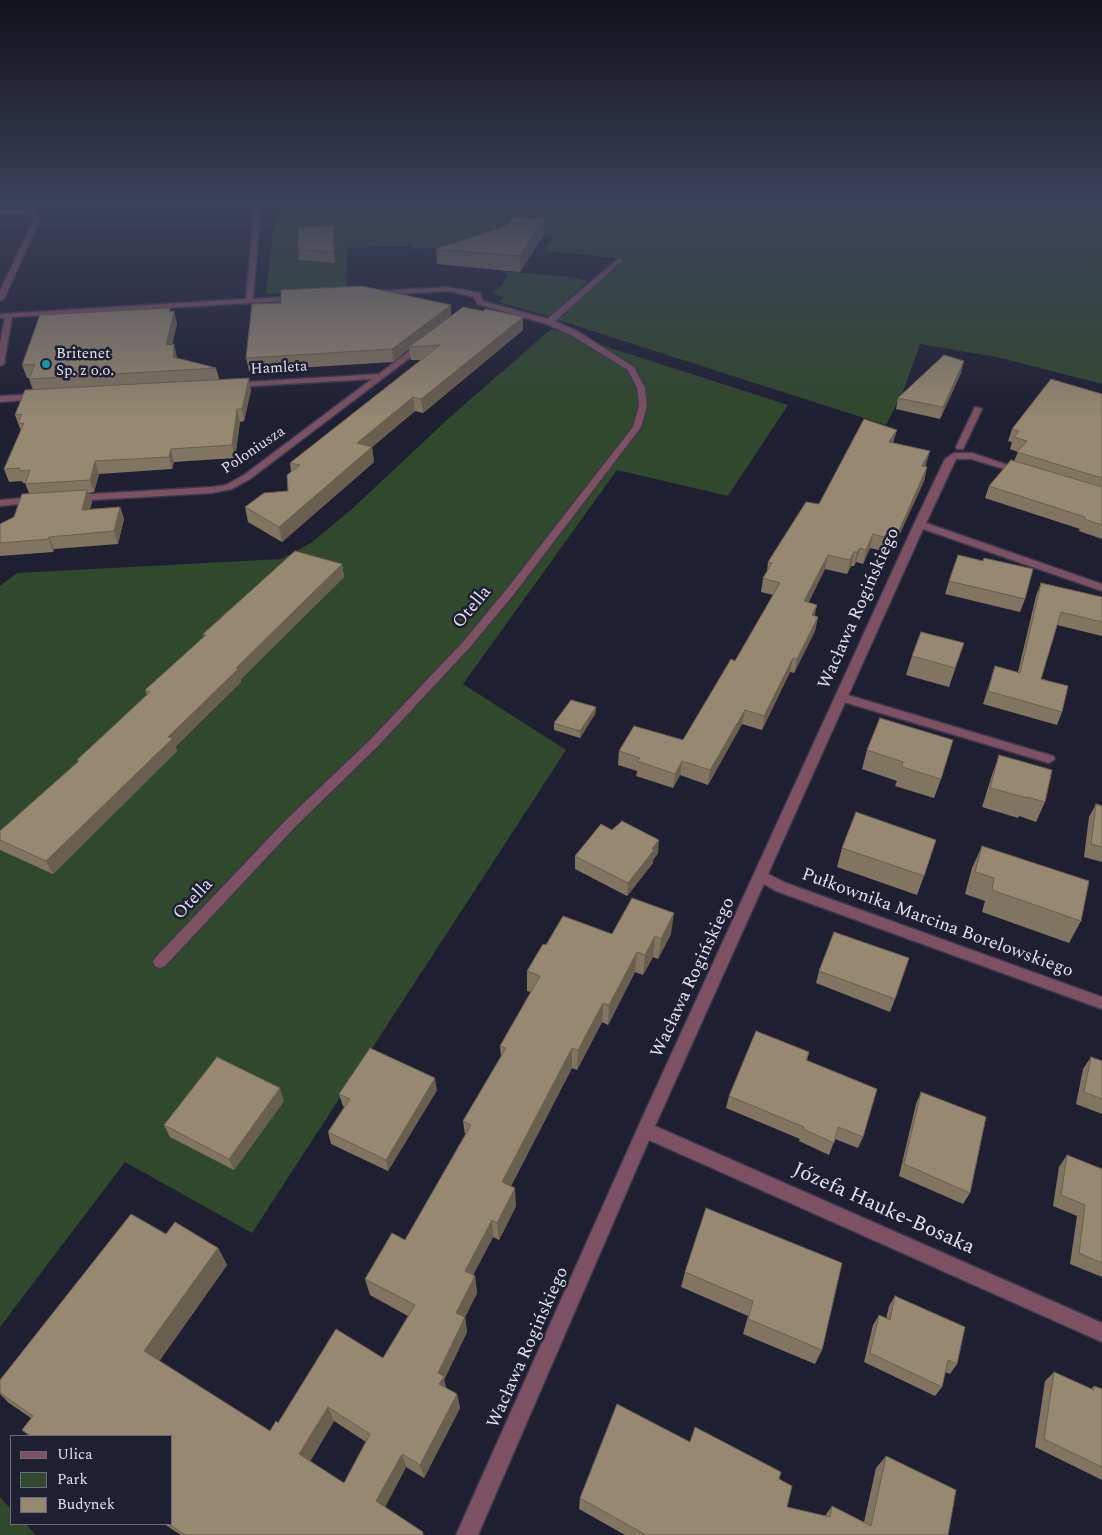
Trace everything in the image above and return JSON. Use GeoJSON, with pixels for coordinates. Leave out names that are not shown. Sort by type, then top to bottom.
{"type":"FeatureCollection","features":[{"type":"Feature","properties":{"kind":"street"},"geometry":{"type":"LineString","coordinates":[[0,299],[11,275]]}},
{"type":"Feature","properties":{"kind":"street"},"geometry":{"type":"LineString","coordinates":[[248,301],[252,275]]}},
{"type":"Feature","properties":{"kind":"street"},"geometry":{"type":"LineString","coordinates":[[548,322],[603,275]]}},
{"type":"Feature","properties":{"kind":"street","name":"Otella"},"geometry":{"type":"LineString","coordinates":[[160,962],[283,832],[374,743],[467,644],[510,592],[637,427],[643,406],[641,388],[631,369],[591,342],[548,322],[476,305],[477,295],[448,289],[365,294]]}},
{"type":"Feature","properties":{"kind":"street"},"geometry":{"type":"LineString","coordinates":[[0,316],[307,298]]}},
{"type":"Feature","properties":{"kind":"street"},"geometry":{"type":"LineString","coordinates":[[0,364],[9,316]]}},
{"type":"Feature","properties":{"kind":"street","name":"Poloniusza"},"geometry":{"type":"LineString","coordinates":[[68,498],[212,490],[229,487],[247,477],[435,336]]}},
{"type":"Feature","properties":{"kind":"street","name":"Hamleta"},"geometry":{"type":"LineString","coordinates":[[224,386],[380,376]]}},
{"type":"Feature","properties":{"kind":"street"},"geometry":{"type":"LineString","coordinates":[[0,399],[49,396]]}},
{"type":"Feature","properties":{"kind":"street"},"geometry":{"type":"LineString","coordinates":[[978,409],[966,452],[1028,474]]}},
{"type":"Feature","properties":{"kind":"street","name":"Wacława Rogińskiego"},"geometry":{"type":"LineString","coordinates":[[467,1535],[645,1130],[919,524],[950,459],[966,452]]}},
{"type":"Feature","properties":{"kind":"street"},"geometry":{"type":"LineString","coordinates":[[0,502],[48,500]]}},
{"type":"Feature","properties":{"kind":"street"},"geometry":{"type":"LineString","coordinates":[[919,524],[1102,588]]}},
{"type":"Feature","properties":{"kind":"street"},"geometry":{"type":"LineString","coordinates":[[841,697],[1049,759]]}},
{"type":"Feature","properties":{"kind":"street","name":"Pułkownika Marcina Borelowskiego"},"geometry":{"type":"LineString","coordinates":[[761,876],[781,887],[1102,1003]]}},
{"type":"Feature","properties":{"kind":"street","name":"Józefa Hauke-Bosaka"},"geometry":{"type":"LineString","coordinates":[[645,1130],[1102,1333]]}},
{"type":"Feature","properties":{"kind":"green space"},"geometry":{"type":"Polygon","coordinates":[[[268,275],[347,275],[347,289],[266,293],[268,275]]]}},
{"type":"Feature","properties":{"kind":"green space"},"geometry":{"type":"Polygon","coordinates":[[[509,275],[542,275],[588,281],[549,316],[498,302],[504,297],[492,293],[502,285],[509,275]]]}},
{"type":"Feature","properties":{"kind":"green space"},"geometry":{"type":"Polygon","coordinates":[[[609,275],[1102,275],[1102,384],[997,357],[920,344],[905,387],[886,425],[558,320],[609,275]]]}},
{"type":"Feature","properties":{"kind":"green space"},"geometry":{"type":"Polygon","coordinates":[[[551,329],[788,405],[728,496],[617,470],[463,684],[566,750],[252,1233],[125,1162],[0,1327],[0,586],[17,573],[281,559],[311,543],[352,509],[448,419],[551,329]]]}},
{"type":"Feature","properties":{"kind":"green space"},"geometry":{"type":"Polygon","coordinates":[[[0,1497],[10,1508],[10,1525],[27,1525],[36,1535],[0,1535],[0,1497]]]}},
{"type":"Feature","properties":{"kind":"building"},"geometry":{"type":"Polygon","coordinates":[[[362,286],[451,305],[392,349],[246,358],[252,304],[281,303],[281,290],[362,286]]]}},
{"type":"Feature","properties":{"kind":"building"},"geometry":{"type":"Polygon","coordinates":[[[463,307],[483,311],[486,309],[523,317],[421,399],[413,397],[357,443],[372,447],[279,527],[245,507],[264,493],[288,491],[287,475],[300,465],[290,463],[440,345],[409,347],[463,307]]]}},
{"type":"Feature","properties":{"kind":"building"},"geometry":{"type":"Polygon","coordinates":[[[170,308],[169,312],[174,311],[166,345],[174,344],[173,357],[216,368],[29,379],[35,364],[22,365],[40,315],[170,308]]]}},
{"type":"Feature","properties":{"kind":"building"},"geometry":{"type":"Polygon","coordinates":[[[944,355],[964,361],[943,407],[898,398],[944,355]]]}},
{"type":"Feature","properties":{"kind":"building"},"geometry":{"type":"Polygon","coordinates":[[[249,378],[242,409],[237,409],[232,445],[171,449],[169,457],[95,461],[90,480],[25,484],[30,470],[19,471],[20,468],[4,469],[24,423],[18,424],[22,414],[15,415],[25,390],[249,378]]]}},
{"type":"Feature","properties":{"kind":"building"},"geometry":{"type":"Polygon","coordinates":[[[1051,379],[1102,394],[1102,478],[1017,452],[1027,441],[1014,437],[1019,431],[1012,429],[1051,379]]]}},
{"type":"Feature","properties":{"kind":"building"},"geometry":{"type":"Polygon","coordinates":[[[864,419],[897,430],[889,442],[930,451],[922,466],[927,467],[895,540],[873,534],[866,550],[860,548],[857,552],[854,552],[850,560],[828,555],[804,601],[817,605],[812,615],[818,617],[797,659],[793,658],[764,716],[745,710],[710,770],[682,761],[675,774],[637,761],[640,758],[619,751],[634,726],[683,740],[731,659],[735,661],[780,583],[763,578],[772,563],[768,562],[806,502],[819,504],[864,419]]]}},
{"type":"Feature","properties":{"kind":"building"},"geometry":{"type":"Polygon","coordinates":[[[1011,460],[1102,487],[1102,525],[1084,519],[1085,517],[989,486],[1011,460]]]}},
{"type":"Feature","properties":{"kind":"building"},"geometry":{"type":"Polygon","coordinates":[[[87,490],[82,510],[120,507],[114,531],[0,543],[0,524],[14,517],[22,494],[87,490]]]}},
{"type":"Feature","properties":{"kind":"building"},"geometry":{"type":"Polygon","coordinates":[[[295,551],[342,564],[168,737],[173,738],[46,861],[0,840],[0,831],[79,761],[77,760],[150,692],[145,690],[206,635],[203,634],[295,551]]]}},
{"type":"Feature","properties":{"kind":"building"},"geometry":{"type":"Polygon","coordinates":[[[958,555],[983,561],[984,558],[1033,569],[1025,599],[949,581],[958,555]]]}},
{"type":"Feature","properties":{"kind":"building"},"geometry":{"type":"Polygon","coordinates":[[[1041,583],[1102,597],[1102,622],[1061,612],[1041,679],[1068,686],[1062,712],[988,691],[995,666],[1020,673],[1041,583]]]}},
{"type":"Feature","properties":{"kind":"building"},"geometry":{"type":"Polygon","coordinates":[[[921,632],[964,643],[955,668],[912,656],[921,632]]]}},
{"type":"Feature","properties":{"kind":"building"},"geometry":{"type":"Polygon","coordinates":[[[571,700],[596,707],[580,731],[554,723],[571,700]]]}},
{"type":"Feature","properties":{"kind":"building"},"geometry":{"type":"Polygon","coordinates":[[[880,718],[953,740],[941,779],[902,767],[903,762],[867,750],[880,718]]]}},
{"type":"Feature","properties":{"kind":"building"},"geometry":{"type":"Polygon","coordinates":[[[999,755],[1052,770],[1045,802],[990,788],[999,755]]]}},
{"type":"Feature","properties":{"kind":"building"},"geometry":{"type":"Polygon","coordinates":[[[1096,804],[1102,806],[1102,847],[1091,844],[1096,804]]]}},
{"type":"Feature","properties":{"kind":"building"},"geometry":{"type":"Polygon","coordinates":[[[856,812],[936,840],[924,876],[842,848],[856,812]]]}},
{"type":"Feature","properties":{"kind":"building"},"geometry":{"type":"Polygon","coordinates":[[[622,821],[659,840],[652,849],[654,850],[628,883],[575,856],[601,824],[612,830],[622,821]]]}},
{"type":"Feature","properties":{"kind":"building"},"geometry":{"type":"Polygon","coordinates":[[[982,846],[1089,881],[1081,921],[992,890],[994,878],[975,872],[982,846]]]}},
{"type":"Feature","properties":{"kind":"building"},"geometry":{"type":"Polygon","coordinates":[[[632,898],[674,913],[661,939],[655,936],[645,955],[637,952],[609,1005],[603,1003],[578,1050],[572,1048],[502,1182],[515,1188],[497,1223],[492,1220],[465,1271],[475,1276],[456,1313],[465,1317],[438,1373],[444,1376],[439,1384],[457,1394],[420,1465],[402,1454],[376,1501],[423,1532],[422,1535],[185,1535],[170,1525],[172,1525],[172,1435],[30,1435],[22,1430],[33,1416],[0,1393],[0,1380],[131,1214],[166,1234],[175,1222],[218,1248],[144,1351],[270,1431],[276,1421],[278,1423],[336,1329],[383,1358],[415,1305],[365,1279],[392,1233],[405,1240],[471,1125],[463,1121],[506,1048],[500,1046],[540,976],[527,971],[543,944],[546,945],[563,916],[612,934],[632,898]],[[328,1407],[299,1454],[344,1483],[370,1434],[328,1407]]]}},
{"type":"Feature","properties":{"kind":"building"},"geometry":{"type":"Polygon","coordinates":[[[834,932],[909,958],[895,999],[819,971],[834,932]]]}},
{"type":"Feature","properties":{"kind":"building"},"geometry":{"type":"Polygon","coordinates":[[[756,1031],[809,1052],[806,1060],[877,1089],[863,1137],[838,1127],[834,1143],[803,1129],[804,1127],[729,1096],[756,1031]]]}},
{"type":"Feature","properties":{"kind":"building"},"geometry":{"type":"Polygon","coordinates":[[[370,1048],[435,1078],[386,1160],[328,1132],[350,1099],[339,1094],[370,1048]]]}},
{"type":"Feature","properties":{"kind":"building"},"geometry":{"type":"Polygon","coordinates":[[[217,1057],[280,1088],[229,1159],[164,1125],[217,1057]]]}},
{"type":"Feature","properties":{"kind":"building"},"geometry":{"type":"Polygon","coordinates":[[[1091,1057],[1102,1061],[1102,1099],[1084,1092],[1091,1057]]]}},
{"type":"Feature","properties":{"kind":"building"},"geometry":{"type":"Polygon","coordinates":[[[921,1092],[986,1117],[970,1193],[904,1164],[921,1092]]]}},
{"type":"Feature","properties":{"kind":"building"},"geometry":{"type":"Polygon","coordinates":[[[1067,1155],[1102,1169],[1102,1263],[1079,1253],[1085,1205],[1061,1195],[1067,1155]]]}},
{"type":"Feature","properties":{"kind":"building"},"geometry":{"type":"Polygon","coordinates":[[[706,1208],[842,1263],[822,1350],[748,1319],[753,1301],[685,1272],[706,1208]]]}},
{"type":"Feature","properties":{"kind":"building"},"geometry":{"type":"Polygon","coordinates":[[[895,1296],[965,1327],[957,1364],[948,1360],[942,1387],[870,1353],[879,1315],[890,1320],[895,1296]]]}},
{"type":"Feature","properties":{"kind":"building"},"geometry":{"type":"Polygon","coordinates":[[[1054,1372],[1094,1390],[1094,1386],[1102,1389],[1102,1467],[1044,1439],[1054,1372]]]}},
{"type":"Feature","properties":{"kind":"building"},"geometry":{"type":"Polygon","coordinates":[[[617,1404],[690,1442],[695,1427],[781,1472],[779,1479],[792,1486],[787,1507],[830,1517],[832,1506],[871,1526],[886,1456],[956,1490],[948,1535],[646,1535],[580,1498],[617,1404]]]}},
{"type":"Feature","properties":{"kind":"place","name":"Britenet Sp. z o.o."},"geometry":{"type":"Point","coordinates":[46,364]}}]}
